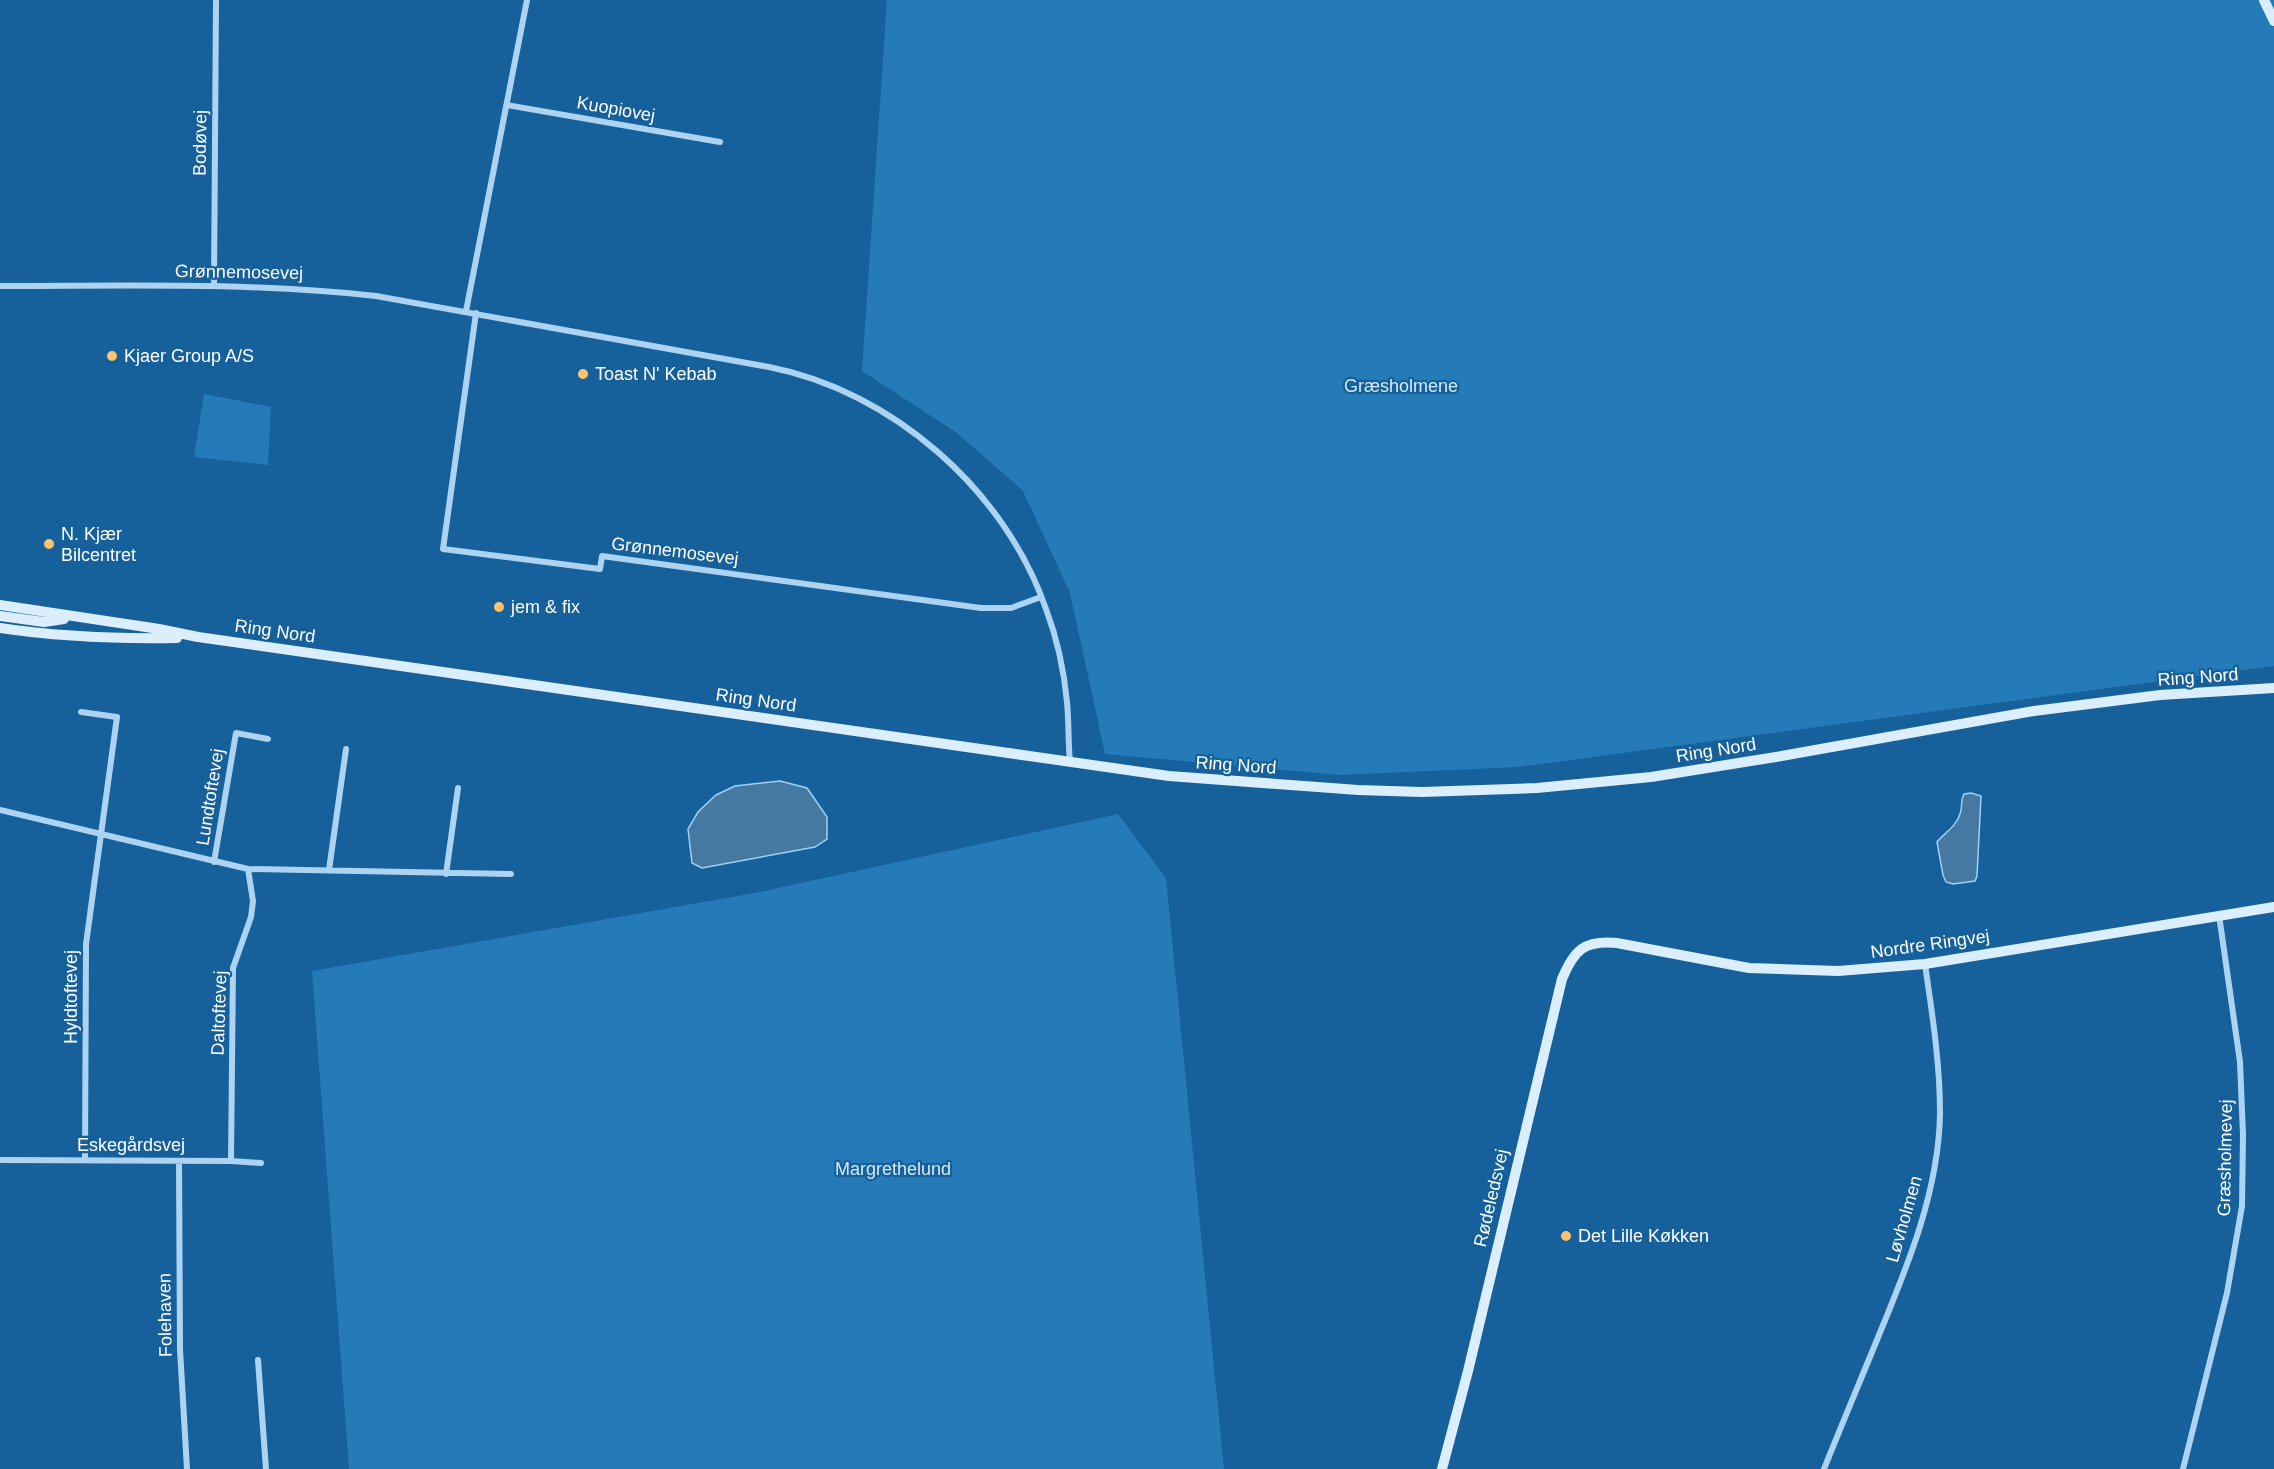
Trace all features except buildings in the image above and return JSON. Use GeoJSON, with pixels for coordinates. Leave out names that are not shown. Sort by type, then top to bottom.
{"type":"FeatureCollection","features":[{"type":"Feature","properties":{"kind":"main road"},"geometry":{"type":"LineString","coordinates":[[2264,0],[2274,21]]}},
{"type":"Feature","properties":{"kind":"main road","name":"Ring Nord"},"geometry":{"type":"LineString","coordinates":[[0,605],[198,637],[1169,776],[1358,790],[1422,792],[1537,788],[1651,777],[2034,711],[2160,695],[2274,688]]}},
{"type":"Feature","properties":{"kind":"main road"},"geometry":{"type":"LineString","coordinates":[[0,616],[44,622],[79,617]]}},
{"type":"Feature","properties":{"kind":"main road","name":"Ring Nord"},"geometry":{"type":"LineString","coordinates":[[0,628],[42,635],[76,637],[198,637]]}},
{"type":"Feature","properties":{"kind":"main road","name":"Nordre Ringvej"},"geometry":{"type":"LineString","coordinates":[[1590,944],[1617,943],[1749,968],[1802,972],[1838,971],[1924,964],[2274,907]]}},
{"type":"Feature","properties":{"kind":"main road","name":"Rødeledsvej"},"geometry":{"type":"LineString","coordinates":[[1442,1469],[1468,1371],[1562,980],[1572,957],[1590,944]]}},
{"type":"Feature","properties":{"kind":"street","name":"Bodøvej"},"geometry":{"type":"LineString","coordinates":[[214,286],[216,0]]}},
{"type":"Feature","properties":{"kind":"street"},"geometry":{"type":"LineString","coordinates":[[466,311],[527,0]]}},
{"type":"Feature","properties":{"kind":"street","name":"Kuopiovej"},"geometry":{"type":"LineString","coordinates":[[507,105],[720,142]]}},
{"type":"Feature","properties":{"kind":"street","name":"Grønnemosevej"},"geometry":{"type":"LineString","coordinates":[[0,286],[313,288],[466,311],[785,370],[822,381],[864,401],[937,450],[979,492],[1014,544],[1041,597],[1058,650],[1067,703],[1070,762]]}},
{"type":"Feature","properties":{"kind":"street","name":"Grønnemosevej"},"geometry":{"type":"LineString","coordinates":[[476,313],[443,549],[600,569],[602,556],[981,608],[1011,608],[1041,597]]}},
{"type":"Feature","properties":{"kind":"street"},"geometry":{"type":"LineString","coordinates":[[81,712],[117,717],[101,835]]}},
{"type":"Feature","properties":{"kind":"street","name":"Lundtoftevej"},"geometry":{"type":"LineString","coordinates":[[214,862],[236,733],[268,739]]}},
{"type":"Feature","properties":{"kind":"street"},"geometry":{"type":"LineString","coordinates":[[328,870],[346,749]]}},
{"type":"Feature","properties":{"kind":"street"},"geometry":{"type":"LineString","coordinates":[[446,874],[458,788]]}},
{"type":"Feature","properties":{"kind":"street","name":"Lundtoftevej"},"geometry":{"type":"LineString","coordinates":[[0,810],[248,869],[511,874]]}},
{"type":"Feature","properties":{"kind":"street","name":"Hyldtoftevej"},"geometry":{"type":"LineString","coordinates":[[85,1160],[86,945],[101,835]]}},
{"type":"Feature","properties":{"kind":"street","name":"Daltoftevej"},"geometry":{"type":"LineString","coordinates":[[231,1161],[233,968],[251,917],[253,901],[248,869]]}},
{"type":"Feature","properties":{"kind":"street","name":"Græsholmevej"},"geometry":{"type":"LineString","coordinates":[[2183,1469],[2227,1293],[2242,1206],[2243,1135],[2240,1062],[2219,915]]}},
{"type":"Feature","properties":{"kind":"street","name":"Løvholmen"},"geometry":{"type":"LineString","coordinates":[[1824,1469],[1903,1276],[1920,1225],[1933,1170],[1940,1115],[1938,1054],[1924,964]]}},
{"type":"Feature","properties":{"kind":"street","name":"Eskegårdsvej"},"geometry":{"type":"LineString","coordinates":[[0,1160],[261,1163]]}},
{"type":"Feature","properties":{"kind":"street","name":"Folehaven"},"geometry":{"type":"LineString","coordinates":[[179,1161],[180,1349],[187,1469]]}},
{"type":"Feature","properties":{"kind":"street"},"geometry":{"type":"LineString","coordinates":[[258,1360],[266,1469]]}},
{"type":"Feature","properties":{"kind":"green space","name":"Græsholmene"},"geometry":{"type":"Polygon","coordinates":[[[887,0],[2274,0],[2274,666],[1519,767],[1339,775],[1105,754],[1070,593],[1023,491],[957,433],[862,371],[887,0]]]}},
{"type":"Feature","properties":{"kind":"green space"},"geometry":{"type":"Polygon","coordinates":[[[204,394],[271,407],[268,465],[194,457],[204,394]]]}},
{"type":"Feature","properties":{"kind":"green space","name":"Margrethelund"},"geometry":{"type":"Polygon","coordinates":[[[1118,814],[1166,878],[1224,1469],[349,1469],[312,971],[755,893],[1118,814]]]}},
{"type":"Feature","properties":{"kind":"shaded area"},"geometry":{"type":"Polygon","coordinates":[[[780,781],[807,788],[827,817],[827,839],[815,847],[702,868],[692,863],[688,829],[698,812],[716,795],[735,786],[780,781]]]}},
{"type":"Feature","properties":{"kind":"shaded area"},"geometry":{"type":"Polygon","coordinates":[[[1971,793],[1981,796],[1977,876],[1975,881],[1953,884],[1946,882],[1943,875],[1937,842],[1958,819],[1964,794],[1971,793]]]}},
{"type":"Feature","properties":{"kind":"place","name":"Kjaer Group A/S"},"geometry":{"type":"Point","coordinates":[112,356]}},
{"type":"Feature","properties":{"kind":"place","name":"Toast N' Kebab"},"geometry":{"type":"Point","coordinates":[583,374]}},
{"type":"Feature","properties":{"kind":"place","name":"N. Kjær Bilcentret"},"geometry":{"type":"Point","coordinates":[49,544]}},
{"type":"Feature","properties":{"kind":"place","name":"jem & fix"},"geometry":{"type":"Point","coordinates":[499,607]}},
{"type":"Feature","properties":{"kind":"place","name":"Det Lille Køkken"},"geometry":{"type":"Point","coordinates":[1566,1236]}}]}
